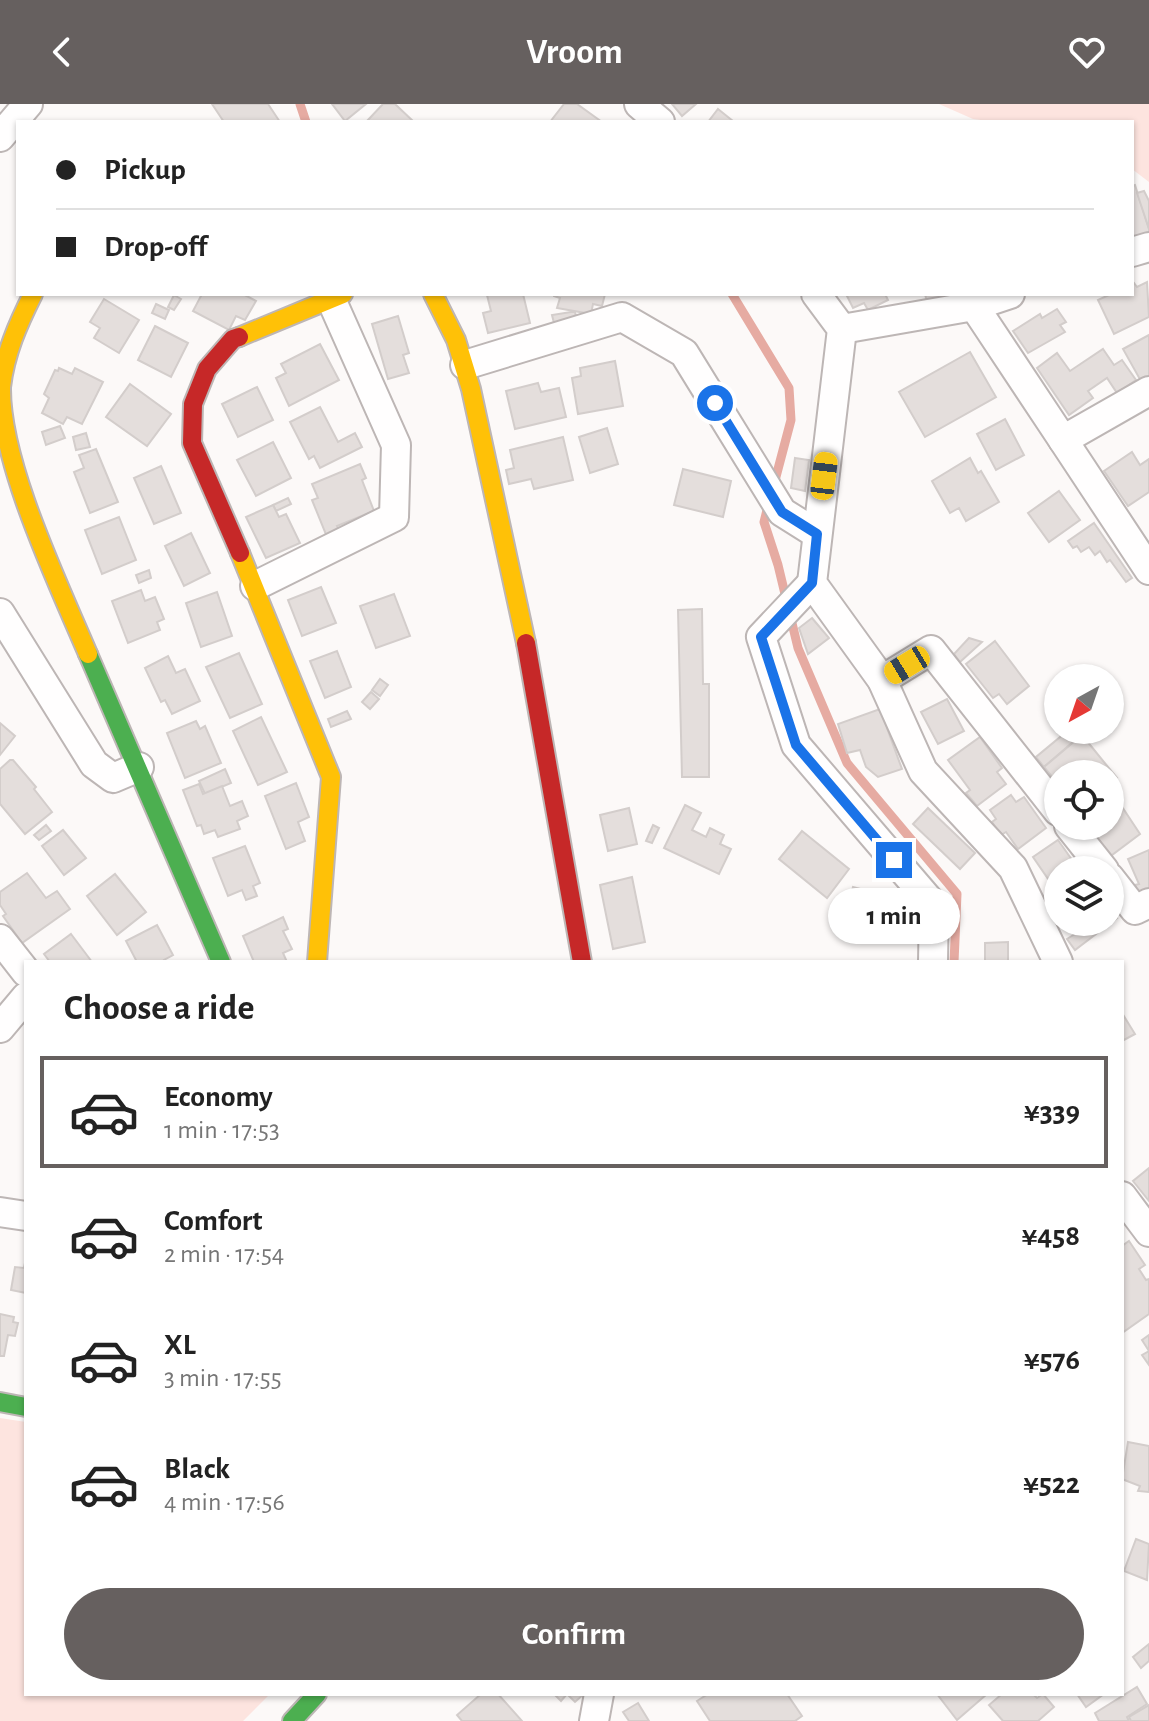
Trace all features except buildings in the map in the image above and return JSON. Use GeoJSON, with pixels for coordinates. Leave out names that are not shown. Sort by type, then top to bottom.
{"type":"FeatureCollection","features":[{"type":"Feature","properties":{"kind":"street"},"geometry":{"type":"LineString","coordinates":[[0,137],[28,104]]}},
{"type":"Feature","properties":{"kind":"street"},"geometry":{"type":"LineString","coordinates":[[639,104],[658,120]]}},
{"type":"Feature","properties":{"kind":"street"},"geometry":{"type":"LineString","coordinates":[[32,296],[13,333],[5,363],[1,388],[5,447],[28,514],[220,960]]}},
{"type":"Feature","properties":{"kind":"street"},"geometry":{"type":"LineString","coordinates":[[255,586],[394,517],[396,445],[337,296],[233,339],[207,369],[193,404],[192,443],[255,586],[331,777],[317,960]]}},
{"type":"Feature","properties":{"kind":"street"},"geometry":{"type":"LineString","coordinates":[[434,296],[444,311],[465,365],[505,548],[569,877],[582,960]]}},
{"type":"Feature","properties":{"kind":"street"},"geometry":{"type":"LineString","coordinates":[[817,296],[842,329],[817,534],[804,591],[761,637],[796,745],[934,906],[933,960]]}},
{"type":"Feature","properties":{"kind":"street"},"geometry":{"type":"LineString","coordinates":[[842,329],[974,306],[1004,296]]}},
{"type":"Feature","properties":{"kind":"street"},"geometry":{"type":"LineString","coordinates":[[974,306],[1149,570]]}},
{"type":"Feature","properties":{"kind":"street"},"geometry":{"type":"LineString","coordinates":[[465,365],[622,317],[684,353],[782,512],[817,534]]}},
{"type":"Feature","properties":{"kind":"street"},"geometry":{"type":"LineString","coordinates":[[1063,440],[1149,391]]}},
{"type":"Feature","properties":{"kind":"street"},"geometry":{"type":"LineString","coordinates":[[804,591],[882,680],[923,771],[1013,868],[1057,960]]}},
{"type":"Feature","properties":{"kind":"street"},"geometry":{"type":"LineString","coordinates":[[0,613],[94,764],[113,778],[139,767]]}},
{"type":"Feature","properties":{"kind":"street"},"geometry":{"type":"LineString","coordinates":[[882,680],[931,650],[1044,793]]}},
{"type":"Feature","properties":{"kind":"street"},"geometry":{"type":"LineString","coordinates":[[1080,840],[1093,856]]}},
{"type":"Feature","properties":{"kind":"street"},"geometry":{"type":"LineString","coordinates":[[1124,896],[1135,910],[1149,903]]}},
{"type":"Feature","properties":{"kind":"street"},"geometry":{"type":"LineString","coordinates":[[0,939],[24,969]]}},
{"type":"Feature","properties":{"kind":"street"},"geometry":{"type":"LineString","coordinates":[[0,1028],[24,999]]}},
{"type":"Feature","properties":{"kind":"street"},"geometry":{"type":"LineString","coordinates":[[1124,1199],[1149,1232]]}},
{"type":"Feature","properties":{"kind":"street"},"geometry":{"type":"LineString","coordinates":[[0,1212],[24,1216]]}},
{"type":"Feature","properties":{"kind":"street"},"geometry":{"type":"LineString","coordinates":[[0,1402],[24,1407]]}},
{"type":"Feature","properties":{"kind":"street"},"geometry":{"type":"LineString","coordinates":[[292,1721],[315,1696]]}},
{"type":"Feature","properties":{"kind":"street"},"geometry":{"type":"LineString","coordinates":[[594,1721],[599,1696]]}},
{"type":"Feature","properties":{"kind":"shaded area"},"geometry":{"type":"Polygon","coordinates":[[[939,104],[1149,104],[1149,182],[1134,171],[1134,120],[973,119],[939,104]]]}},
{"type":"Feature","properties":{"kind":"shaded area"},"geometry":{"type":"Polygon","coordinates":[[[0,1418],[24,1422],[24,1696],[268,1696],[243,1721],[0,1721],[0,1418]]]}},
{"type":"Feature","properties":{"kind":"waterway"},"geometry":{"type":"LineString","coordinates":[[300,104],[305,120]]}},
{"type":"Feature","properties":{"kind":"waterway"},"geometry":{"type":"LineString","coordinates":[[733,296],[789,388],[791,420],[773,488]]}},
{"type":"Feature","properties":{"kind":"waterway"},"geometry":{"type":"LineString","coordinates":[[769,502],[764,522],[798,648],[847,763],[957,894],[954,960]]}},
{"type":"Feature","properties":{"kind":"traffic: fast"},"geometry":{"type":"LineString","coordinates":[[88,654],[220,960]]}},
{"type":"Feature","properties":{"kind":"traffic: fast"},"geometry":{"type":"LineString","coordinates":[[0,1402],[24,1407]]}},
{"type":"Feature","properties":{"kind":"traffic: fast"},"geometry":{"type":"LineString","coordinates":[[292,1721],[315,1696]]}},
{"type":"Feature","properties":{"kind":"traffic: slow"},"geometry":{"type":"LineString","coordinates":[[32,296],[6,362],[1,387],[3,417],[20,486],[88,654]]}},
{"type":"Feature","properties":{"kind":"traffic: slow"},"geometry":{"type":"LineString","coordinates":[[239,337],[338,296]]}},
{"type":"Feature","properties":{"kind":"traffic: slow"},"geometry":{"type":"LineString","coordinates":[[434,296],[456,340],[471,389],[526,643]]}},
{"type":"Feature","properties":{"kind":"traffic: slow"},"geometry":{"type":"LineString","coordinates":[[240,553],[331,777],[317,960]]}},
{"type":"Feature","properties":{"kind":"traffic: jam"},"geometry":{"type":"LineString","coordinates":[[239,337],[233,339],[207,369],[193,404],[192,443],[240,553]]}},
{"type":"Feature","properties":{"kind":"traffic: jam"},"geometry":{"type":"LineString","coordinates":[[526,643],[582,960]]}},
{"type":"Feature","properties":{"kind":"route"},"geometry":{"type":"LineString","coordinates":[[715,403],[782,512],[817,534],[812,583],[761,637],[796,745],[894,860]]}}]}
